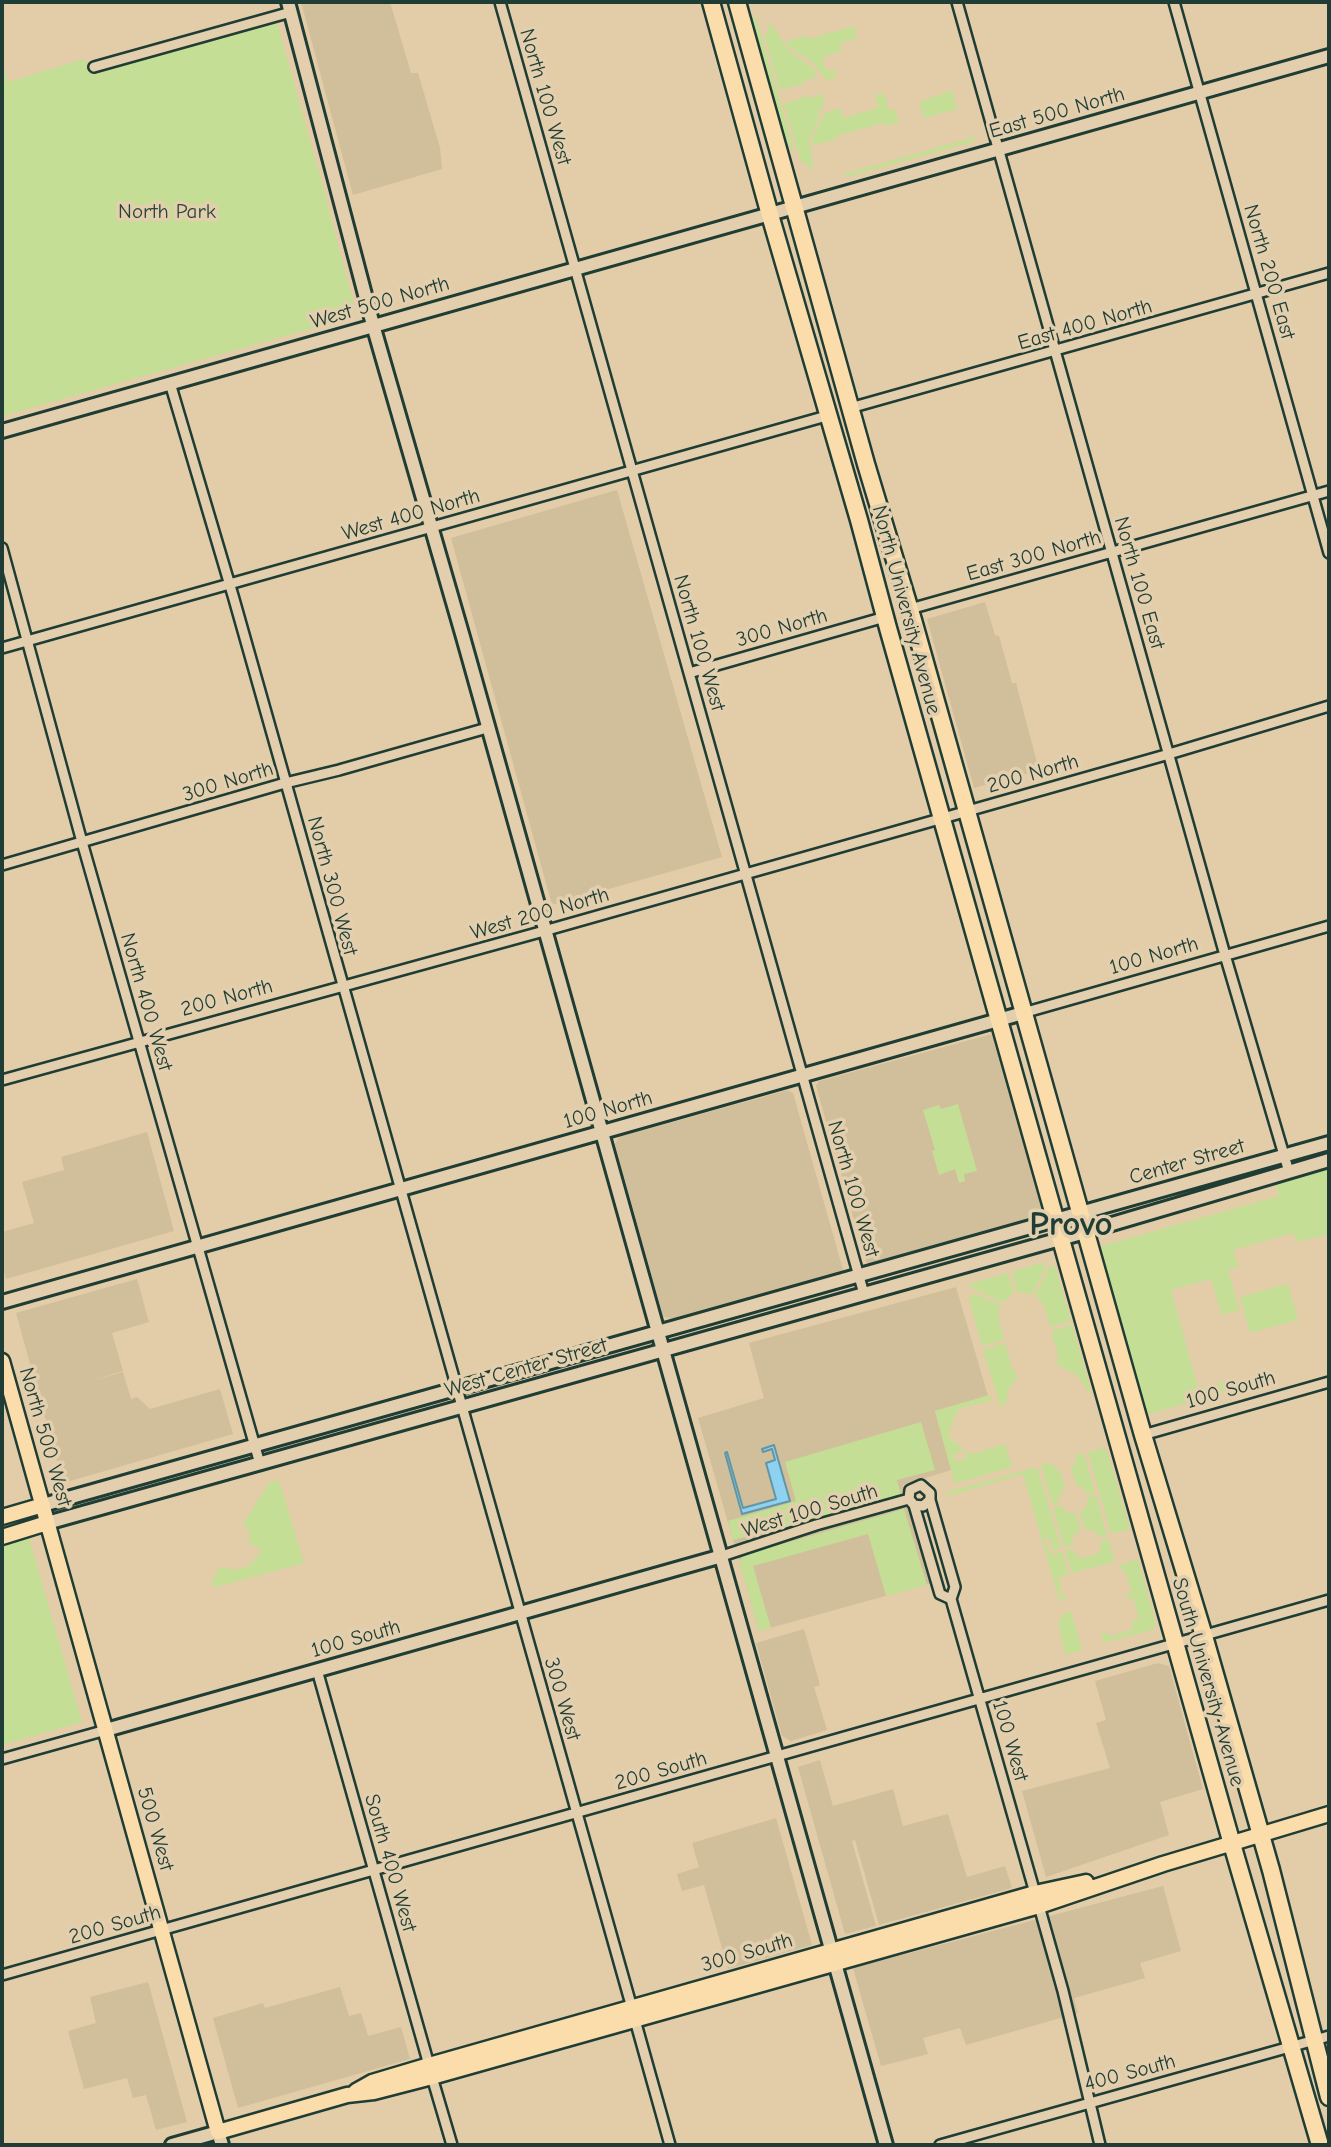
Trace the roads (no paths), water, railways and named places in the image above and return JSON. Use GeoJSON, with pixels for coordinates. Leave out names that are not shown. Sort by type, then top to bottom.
{"type":"FeatureCollection","features":[{"type":"Feature","properties":{"kind":"highway","name":"North University Avenue"},"geometry":{"type":"LineString","coordinates":[[711,2],[770,215],[830,415],[1058,1229]]}},
{"type":"Feature","properties":{"kind":"highway","name":"North University Avenue"},"geometry":{"type":"LineString","coordinates":[[737,2],[1083,1222]]}},
{"type":"Feature","properties":{"kind":"highway","name":"South University Avenue"},"geometry":{"type":"LineString","coordinates":[[1083,1222],[1143,1435],[1322,2038],[1329,2097]]}},
{"type":"Feature","properties":{"kind":"highway","name":"South University Avenue"},"geometry":{"type":"LineString","coordinates":[[1058,1229],[1231,1844],[1321,2145]]}},
{"type":"Feature","properties":{"kind":"main road"},"geometry":{"type":"LineString","coordinates":[[289,7],[373,325],[886,2145]]}},
{"type":"Feature","properties":{"kind":"main road","name":"East 500 North"},"geometry":{"type":"LineString","coordinates":[[770,215],[1329,56]]}},
{"type":"Feature","properties":{"kind":"main road","name":"West 500 North"},"geometry":{"type":"LineString","coordinates":[[2,431],[770,215]]}},
{"type":"Feature","properties":{"kind":"main road","name":"100 North"},"geometry":{"type":"LineString","coordinates":[[2,1302],[1023,1013]]}},
{"type":"Feature","properties":{"kind":"main road","name":"Center Street"},"geometry":{"type":"LineString","coordinates":[[1058,1229],[1284,1155],[1329,1143]]}},
{"type":"Feature","properties":{"kind":"main road","name":"Center Street"},"geometry":{"type":"LineString","coordinates":[[1058,1229],[1329,1160]]}},
{"type":"Feature","properties":{"kind":"main road","name":"West Center Street"},"geometry":{"type":"LineString","coordinates":[[2,1536],[260,1464],[656,1332],[859,1275],[1058,1229]]}},
{"type":"Feature","properties":{"kind":"main road","name":"West Center Street"},"geometry":{"type":"LineString","coordinates":[[2,1517],[254,1446],[662,1351],[864,1293],[1058,1229]]}},
{"type":"Feature","properties":{"kind":"main road","name":"North 500 West"},"geometry":{"type":"LineString","coordinates":[[2,1361],[47,1523]]}},
{"type":"Feature","properties":{"kind":"main road","name":"500 West"},"geometry":{"type":"LineString","coordinates":[[47,1523],[220,2139]]}},
{"type":"Feature","properties":{"kind":"main road","name":"100 South"},"geometry":{"type":"LineString","coordinates":[[106,1730],[722,1556]]}},
{"type":"Feature","properties":{"kind":"main road","name":"300 South"},"geometry":{"type":"LineString","coordinates":[[172,2145],[220,2139],[347,2095],[372,2082],[431,2071],[1163,1864],[1329,1814]]}},
{"type":"Feature","properties":{"kind":"street","name":"North 100 West"},"geometry":{"type":"LineString","coordinates":[[500,2],[864,1293]]}},
{"type":"Feature","properties":{"kind":"street","name":"North 100 East"},"geometry":{"type":"LineString","coordinates":[[957,2],[1225,955],[1289,1172]]}},
{"type":"Feature","properties":{"kind":"street","name":"North 200 East"},"geometry":{"type":"LineString","coordinates":[[1174,2],[1329,553]]}},
{"type":"Feature","properties":{"kind":"street"},"geometry":{"type":"LineString","coordinates":[[94,66],[289,7]]}},
{"type":"Feature","properties":{"kind":"street","name":"East 400 North"},"geometry":{"type":"LineString","coordinates":[[850,408],[1329,273]]}},
{"type":"Feature","properties":{"kind":"street","name":"North 300 West"},"geometry":{"type":"LineString","coordinates":[[170,383],[458,1398]]}},
{"type":"Feature","properties":{"kind":"street","name":"West 400 North"},"geometry":{"type":"LineString","coordinates":[[2,648],[830,415]]}},
{"type":"Feature","properties":{"kind":"street","name":"East 300 North"},"geometry":{"type":"LineString","coordinates":[[910,609],[1329,491]]}},
{"type":"Feature","properties":{"kind":"street","name":"North 400 West"},"geometry":{"type":"LineString","coordinates":[[2,548],[82,842],[260,1464]]}},
{"type":"Feature","properties":{"kind":"street","name":"300 North"},"geometry":{"type":"LineString","coordinates":[[689,673],[885,617]]}},
{"type":"Feature","properties":{"kind":"street","name":"200 North"},"geometry":{"type":"LineString","coordinates":[[747,873],[1329,706]]}},
{"type":"Feature","properties":{"kind":"street","name":"300 North"},"geometry":{"type":"LineString","coordinates":[[2,865],[487,728]]}},
{"type":"Feature","properties":{"kind":"street","name":"West 200 North"},"geometry":{"type":"LineString","coordinates":[[341,985],[747,873]]}},
{"type":"Feature","properties":{"kind":"street","name":"100 North"},"geometry":{"type":"LineString","coordinates":[[1023,1013],[1329,926]]}},
{"type":"Feature","properties":{"kind":"street","name":"200 North"},"geometry":{"type":"LineString","coordinates":[[2,1080],[341,985]]}},
{"type":"Feature","properties":{"kind":"street","name":"100 South"},"geometry":{"type":"LineString","coordinates":[[1143,1435],[1329,1382]]}},
{"type":"Feature","properties":{"kind":"street","name":"300 West"},"geometry":{"type":"LineString","coordinates":[[458,1398],[670,2145]]}},
{"type":"Feature","properties":{"kind":"street"},"geometry":{"type":"LineString","coordinates":[[921,1485],[928,1489],[930,1500],[955,1587],[951,1599],[940,1594],[911,1502],[910,1490],[921,1485]]}},
{"type":"Feature","properties":{"kind":"street"},"geometry":{"type":"LineString","coordinates":[[911,1502],[922,1506],[930,1500]]}},
{"type":"Feature","properties":{"kind":"street","name":"West 100 South"},"geometry":{"type":"LineString","coordinates":[[722,1556],[816,1525],[911,1502]]}},
{"type":"Feature","properties":{"kind":"street","name":"100 West"},"geometry":{"type":"LineString","coordinates":[[951,1599],[1063,1991],[1100,2145]]}},
{"type":"Feature","properties":{"kind":"street","name":"200 South"},"geometry":{"type":"LineString","coordinates":[[2,1975],[1329,1600]]}},
{"type":"Feature","properties":{"kind":"street","name":"South 400 West"},"geometry":{"type":"LineString","coordinates":[[317,1670],[452,2145]]}},
{"type":"Feature","properties":{"kind":"street","name":"100 South"},"geometry":{"type":"LineString","coordinates":[[2,1759],[106,1730]]}},
{"type":"Feature","properties":{"kind":"street","name":"400 South"},"geometry":{"type":"LineString","coordinates":[[940,2145],[1322,2038]]}},
{"type":"Feature","properties":{"kind":"water"},"geometry":{"type":"Polygon","coordinates":[[[774,1445],[790,1501],[742,1514],[725,1453],[727,1452],[743,1508],[776,1499],[766,1463],[775,1460],[772,1449],[763,1452],[762,1449],[774,1445]]]}},
{"type":"Feature","properties":{"kind":"district","name":"Provo"},"geometry":{"type":"Point","coordinates":[1071,1225]}},
{"type":"Feature","properties":{"kind":"park label","name":"North Park"},"geometry":{"type":"Point","coordinates":[167,212]}}]}
